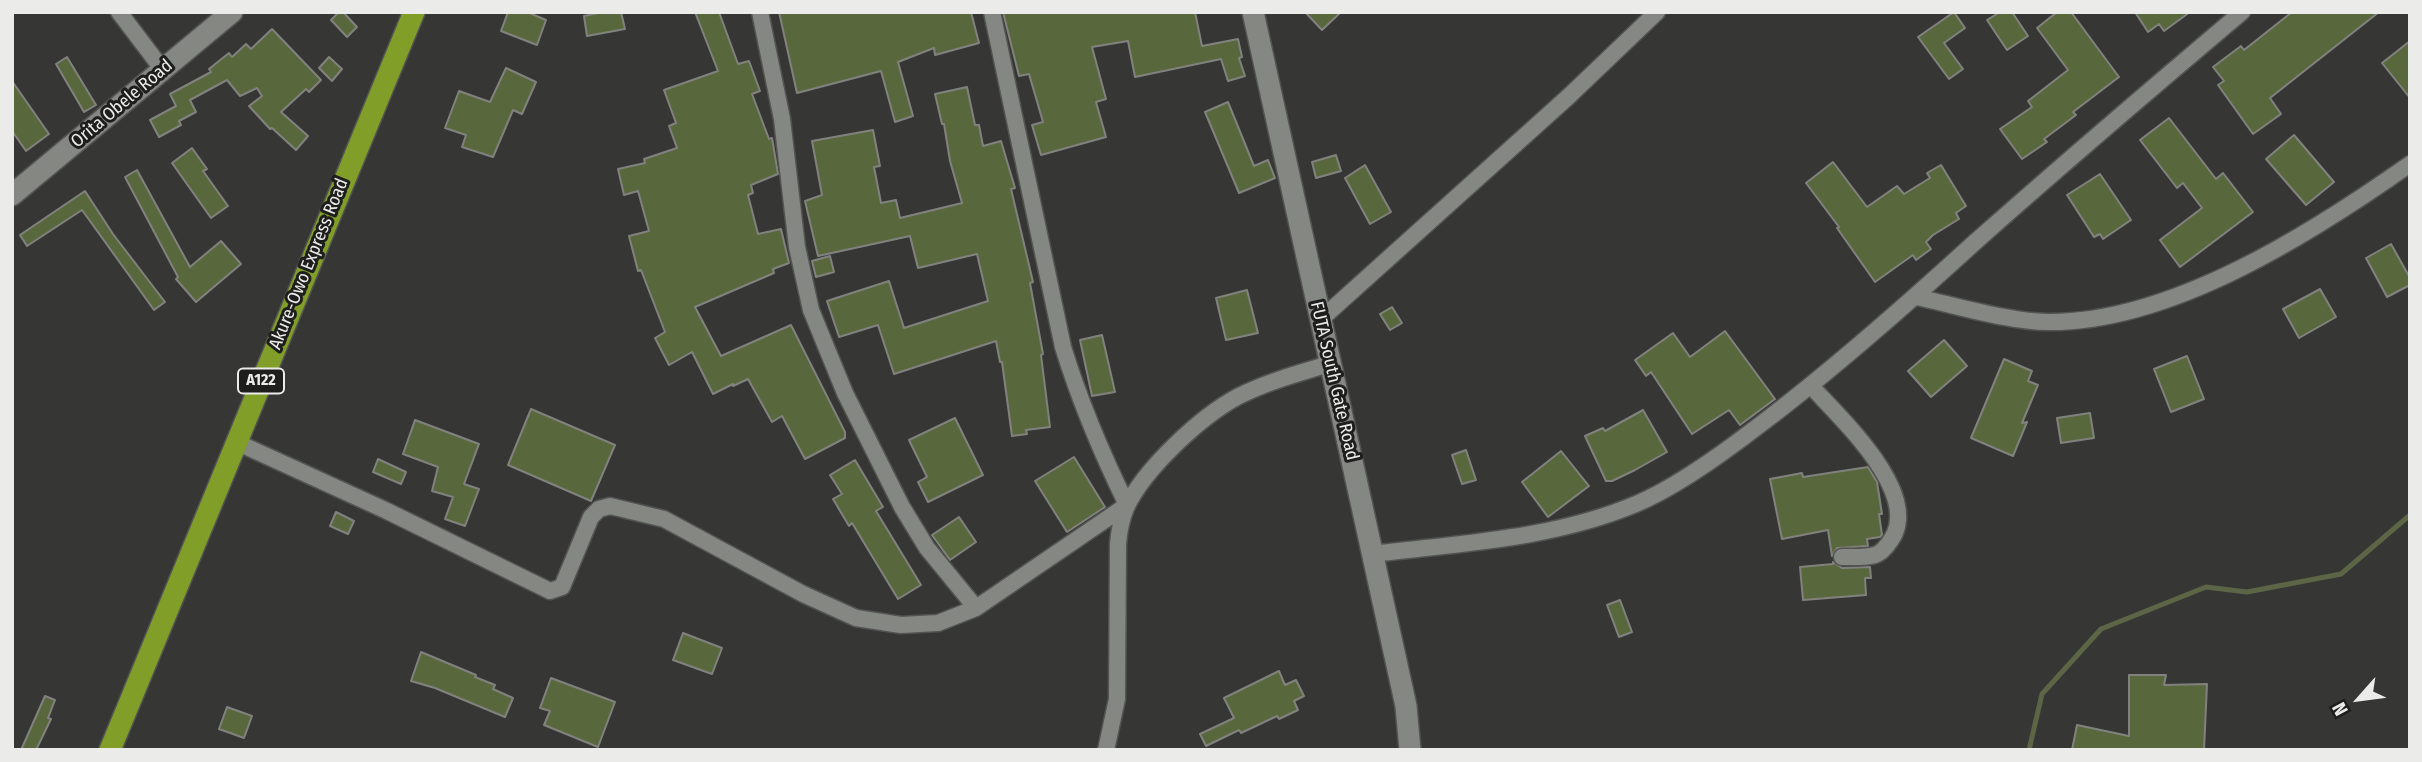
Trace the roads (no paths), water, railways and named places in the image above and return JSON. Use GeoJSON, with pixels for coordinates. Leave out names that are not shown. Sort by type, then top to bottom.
{"type":"FeatureCollection","features":[{"type":"Feature","properties":{"kind":"highway","name":"Akure-Owo Express Road"},"geometry":{"type":"LineString","coordinates":[[110,750],[414,12]]}},
{"type":"Feature","properties":{"kind":"main road","name":"Orita Obele Road"},"geometry":{"type":"LineString","coordinates":[[12,195],[232,12]]}},
{"type":"Feature","properties":{"kind":"main road","name":"FUTA South Gate Road"},"geometry":{"type":"LineString","coordinates":[[1254,12],[1406,706],[1410,750]]}},
{"type":"Feature","properties":{"kind":"street"},"geometry":{"type":"LineString","coordinates":[[120,12],[163,70]]}},
{"type":"Feature","properties":{"kind":"street"},"geometry":{"type":"LineString","coordinates":[[760,12],[782,119],[797,247],[811,310],[845,393],[902,507],[927,548],[976,608]]}},
{"type":"Feature","properties":{"kind":"street"},"geometry":{"type":"LineString","coordinates":[[992,12],[1063,347],[1103,457],[1127,505]]}},
{"type":"Feature","properties":{"kind":"street"},"geometry":{"type":"LineString","coordinates":[[1320,320],[1568,97],[1657,12]]}},
{"type":"Feature","properties":{"kind":"street"},"geometry":{"type":"LineString","coordinates":[[1373,554],[1525,536],[1593,519],[1638,503],[1726,450],[1811,386],[1916,297],[2089,142],[2242,12]]}},
{"type":"Feature","properties":{"kind":"street"},"geometry":{"type":"LineString","coordinates":[[1916,297],[2046,323],[2084,320],[2131,310],[2183,294],[2251,261],[2349,207],[2410,164]]}},
{"type":"Feature","properties":{"kind":"street"},"geometry":{"type":"LineString","coordinates":[[1106,750],[1117,699],[1118,544],[1121,521],[1127,505],[1145,479],[1181,438],[1209,415],[1249,392],[1329,364]]}},
{"type":"Feature","properties":{"kind":"street"},"geometry":{"type":"LineString","coordinates":[[1811,386],[1858,437],[1885,475],[1897,502],[1899,519],[1895,535],[1886,548],[1876,555],[1842,557]]}},
{"type":"Feature","properties":{"kind":"street"},"geometry":{"type":"LineString","coordinates":[[236,442],[385,510],[550,591],[562,587],[591,517],[599,509],[610,506],[664,519],[803,594],[856,618],[901,625],[937,623],[976,608],[1127,505]]}},
{"type":"Feature","properties":{"kind":"waterway"},"geometry":{"type":"LineString","coordinates":[[2029,750],[2042,694],[2101,629],[2206,587],[2247,592],[2341,574],[2410,515]]}}]}
